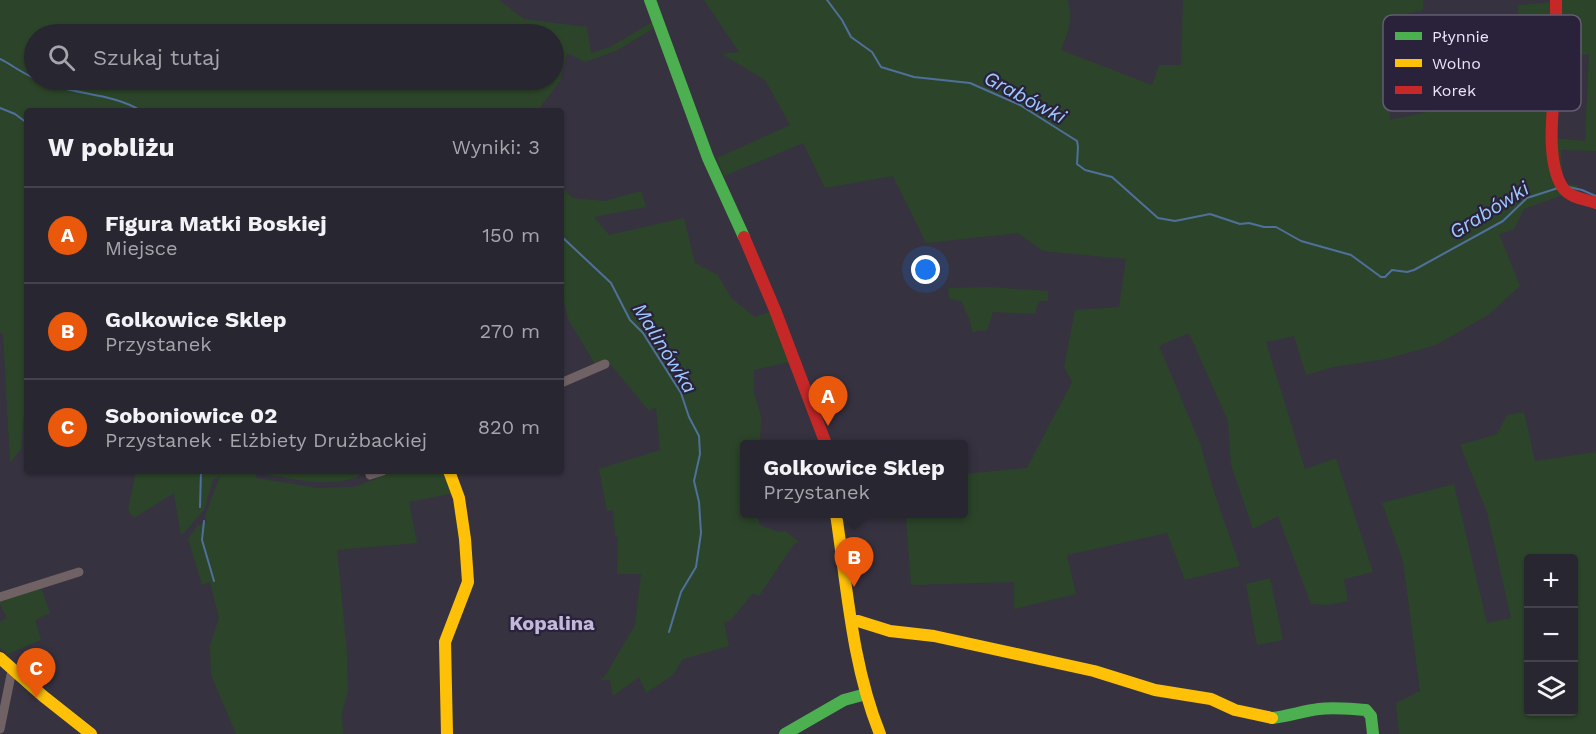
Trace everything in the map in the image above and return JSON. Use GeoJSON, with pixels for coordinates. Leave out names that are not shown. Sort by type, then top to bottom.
{"type":"FeatureCollection","features":[{"type":"Feature","properties":{"kind":"street"},"geometry":{"type":"LineString","coordinates":[[650,0],[708,158],[775,310],[824,440]]}},
{"type":"Feature","properties":{"kind":"street"},"geometry":{"type":"LineString","coordinates":[[1556,0],[1556,15]]}},
{"type":"Feature","properties":{"kind":"street"},"geometry":{"type":"LineString","coordinates":[[1552,111],[1557,173],[1562,187],[1566,192],[1596,203]]}},
{"type":"Feature","properties":{"kind":"street"},"geometry":{"type":"LineString","coordinates":[[564,382],[605,364]]}},
{"type":"Feature","properties":{"kind":"street"},"geometry":{"type":"LineString","coordinates":[[447,734],[445,642],[468,582],[459,498],[450,474]]}},
{"type":"Feature","properties":{"kind":"street"},"geometry":{"type":"LineString","coordinates":[[837,518],[852,622],[866,694],[880,734]]}},
{"type":"Feature","properties":{"kind":"street"},"geometry":{"type":"LineString","coordinates":[[0,597],[79,572]]}},
{"type":"Feature","properties":{"kind":"street"},"geometry":{"type":"LineString","coordinates":[[852,622],[858,621],[890,631],[934,636],[1084,669],[1155,690],[1211,699],[1235,710],[1269,718],[1292,716],[1317,710],[1344,708],[1366,710],[1371,716],[1373,734]]}},
{"type":"Feature","properties":{"kind":"street"},"geometry":{"type":"LineString","coordinates":[[0,658],[42,696],[91,734]]}},
{"type":"Feature","properties":{"kind":"street"},"geometry":{"type":"LineString","coordinates":[[0,729],[11,675],[15,671]]}},
{"type":"Feature","properties":{"kind":"street"},"geometry":{"type":"LineString","coordinates":[[785,734],[844,700],[866,694]]}},
{"type":"Feature","properties":{"kind":"green space"},"geometry":{"type":"Polygon","coordinates":[[[0,0],[499,0],[524,19],[563,24],[24,24],[24,90],[553,90],[539,108],[24,108],[24,413],[21,449],[10,463],[3,333],[0,333],[0,0]]]}},
{"type":"Feature","properties":{"kind":"green space"},"geometry":{"type":"Polygon","coordinates":[[[704,0],[1067,0],[1070,19],[1061,50],[1152,85],[1159,65],[1181,65],[1183,0],[1423,0],[1423,10],[1401,15],[1383,15],[1383,111],[1390,111],[1390,120],[1432,111],[1550,111],[1563,195],[1524,209],[1514,229],[1499,234],[1520,286],[1488,315],[1436,345],[1386,359],[1333,367],[1306,375],[1294,336],[1266,342],[1305,469],[1336,458],[1373,572],[1344,579],[1348,601],[1328,605],[1311,604],[1278,516],[1253,529],[1231,465],[1228,421],[1189,333],[1159,346],[1200,443],[1214,492],[1240,566],[1185,580],[1167,533],[1067,555],[1076,594],[1014,609],[1014,582],[911,585],[906,518],[968,518],[968,474],[1027,468],[1072,382],[1064,367],[1075,310],[1119,307],[1126,259],[1043,251],[1018,233],[926,243],[893,176],[825,188],[803,143],[724,176],[717,158],[790,125],[765,80],[722,54],[739,52],[704,0]]]}},
{"type":"Feature","properties":{"kind":"green space"},"geometry":{"type":"Polygon","coordinates":[[[1558,0],[1596,0],[1596,151],[1561,150],[1563,177],[1567,184],[1578,185],[1577,193],[1560,181],[1556,138],[1585,141],[1589,54],[1581,55],[1581,15],[1558,15],[1558,0]]]}},
{"type":"Feature","properties":{"kind":"green space"},"geometry":{"type":"Polygon","coordinates":[[[1552,2],[1552,15],[1518,15],[1518,5],[1552,2]]]}},
{"type":"Feature","properties":{"kind":"green space"},"geometry":{"type":"Polygon","coordinates":[[[652,22],[654,28],[616,51],[585,62],[567,53],[564,65],[564,24],[587,27],[591,53],[610,47],[652,22]]]}},
{"type":"Feature","properties":{"kind":"green space"},"geometry":{"type":"Polygon","coordinates":[[[564,189],[572,198],[604,201],[641,191],[646,207],[594,217],[609,235],[684,218],[695,263],[718,275],[731,298],[755,317],[769,312],[789,362],[754,370],[754,393],[761,417],[760,440],[740,440],[740,518],[758,518],[760,525],[779,532],[786,531],[799,542],[794,544],[759,596],[753,593],[730,621],[724,622],[729,646],[683,659],[673,675],[646,693],[639,677],[613,696],[610,680],[600,680],[605,676],[635,625],[641,574],[617,574],[618,537],[615,536],[613,510],[607,511],[599,469],[660,450],[656,407],[649,411],[606,359],[595,364],[568,319],[564,302],[564,189]]]}},
{"type":"Feature","properties":{"kind":"green space"},"geometry":{"type":"Polygon","coordinates":[[[988,287],[1048,291],[1048,301],[1039,301],[1035,314],[993,312],[987,330],[972,332],[961,301],[949,299],[948,288],[988,287]]]}},
{"type":"Feature","properties":{"kind":"green space"},"geometry":{"type":"Polygon","coordinates":[[[1524,412],[1535,461],[1596,452],[1596,734],[1399,734],[1396,703],[1420,691],[1403,561],[1382,503],[1454,484],[1487,623],[1511,618],[1487,512],[1460,445],[1497,434],[1507,415],[1524,412]]]}},
{"type":"Feature","properties":{"kind":"green space"},"geometry":{"type":"Polygon","coordinates":[[[135,474],[256,474],[256,478],[318,488],[355,487],[388,474],[447,474],[454,493],[409,502],[417,543],[337,550],[347,652],[348,692],[342,713],[343,734],[236,734],[211,675],[210,645],[219,618],[210,582],[202,585],[188,539],[197,526],[207,522],[205,516],[220,476],[213,480],[204,510],[181,536],[174,493],[134,518],[128,510],[135,474]]]}},
{"type":"Feature","properties":{"kind":"green space"},"geometry":{"type":"Polygon","coordinates":[[[262,474],[358,474],[360,476],[334,482],[262,474]]]}},
{"type":"Feature","properties":{"kind":"green space"},"geometry":{"type":"Polygon","coordinates":[[[1270,578],[1283,640],[1257,645],[1246,584],[1270,578]]]}},
{"type":"Feature","properties":{"kind":"green space"},"geometry":{"type":"Polygon","coordinates":[[[41,588],[50,613],[35,620],[41,640],[8,654],[0,647],[0,622],[7,618],[0,599],[41,588]]]}},
{"type":"Feature","properties":{"kind":"waterway","name":"Grabówki"},"geometry":{"type":"LineString","coordinates":[[827,0],[851,37],[872,52],[881,67],[914,77],[970,83],[1020,105],[1077,141],[1077,164],[1085,170],[1112,177],[1158,218],[1175,221],[1210,214],[1240,224],[1276,227],[1301,241],[1351,255],[1381,277],[1385,277],[1392,270],[1407,272],[1414,270],[1503,221],[1527,198],[1558,188]]}},
{"type":"Feature","properties":{"kind":"waterway"},"geometry":{"type":"LineString","coordinates":[[0,59],[24,73]]}},
{"type":"Feature","properties":{"kind":"waterway"},"geometry":{"type":"LineString","coordinates":[[69,90],[105,97],[136,108]]}},
{"type":"Feature","properties":{"kind":"waterway","name":"Malinówka"},"geometry":{"type":"LineString","coordinates":[[0,108],[24,121]]}},
{"type":"Feature","properties":{"kind":"waterway","name":"Grabówki"},"geometry":{"type":"LineString","coordinates":[[1569,187],[1596,196]]}},
{"type":"Feature","properties":{"kind":"waterway","name":"Malinówka"},"geometry":{"type":"LineString","coordinates":[[564,239],[611,283],[630,320],[643,333],[681,393],[689,417],[699,436],[700,454],[694,481],[699,502],[701,533],[696,567],[681,592],[669,632]]}},
{"type":"Feature","properties":{"kind":"waterway"},"geometry":{"type":"LineString","coordinates":[[200,507],[201,474]]}},
{"type":"Feature","properties":{"kind":"waterway"},"geometry":{"type":"LineString","coordinates":[[204,521],[202,540],[214,581]]}},
{"type":"Feature","properties":{"kind":"traffic: fast"},"geometry":{"type":"LineString","coordinates":[[650,0],[708,158],[744,237]]}},
{"type":"Feature","properties":{"kind":"traffic: fast"},"geometry":{"type":"LineString","coordinates":[[785,734],[844,700],[866,694]]}},
{"type":"Feature","properties":{"kind":"traffic: fast"},"geometry":{"type":"LineString","coordinates":[[1272,718],[1325,708],[1366,710],[1371,716],[1373,734]]}},
{"type":"Feature","properties":{"kind":"traffic: slow"},"geometry":{"type":"LineString","coordinates":[[447,734],[445,642],[468,582],[459,498],[450,474]]}},
{"type":"Feature","properties":{"kind":"traffic: slow"},"geometry":{"type":"LineString","coordinates":[[837,518],[857,653],[863,681],[880,734]]}},
{"type":"Feature","properties":{"kind":"traffic: slow"},"geometry":{"type":"LineString","coordinates":[[852,622],[858,621],[890,631],[934,636],[1094,671],[1155,690],[1211,699],[1235,710],[1272,718]]}},
{"type":"Feature","properties":{"kind":"traffic: slow"},"geometry":{"type":"LineString","coordinates":[[0,658],[91,734]]}},
{"type":"Feature","properties":{"kind":"traffic: jam"},"geometry":{"type":"LineString","coordinates":[[1556,0],[1556,15]]}},
{"type":"Feature","properties":{"kind":"traffic: jam"},"geometry":{"type":"LineString","coordinates":[[1552,111],[1552,147],[1557,176],[1566,191],[1596,203]]}},
{"type":"Feature","properties":{"kind":"traffic: jam"},"geometry":{"type":"LineString","coordinates":[[744,237],[775,310],[824,440]]}},
{"type":"Feature","properties":{"kind":"place","name":"Figura Matki Boskiej"},"geometry":{"type":"Point","coordinates":[828,426]}},
{"type":"Feature","properties":{"kind":"place","name":"Golkowice Sklep"},"geometry":{"type":"Point","coordinates":[854,587]}},
{"type":"Feature","properties":{"kind":"place","name":"Soboniowice 02"},"geometry":{"type":"Point","coordinates":[36,698]}},
{"type":"Feature","properties":{"kind":"district","name":"Kopalina"},"geometry":{"type":"Point","coordinates":[552,623]}}]}
